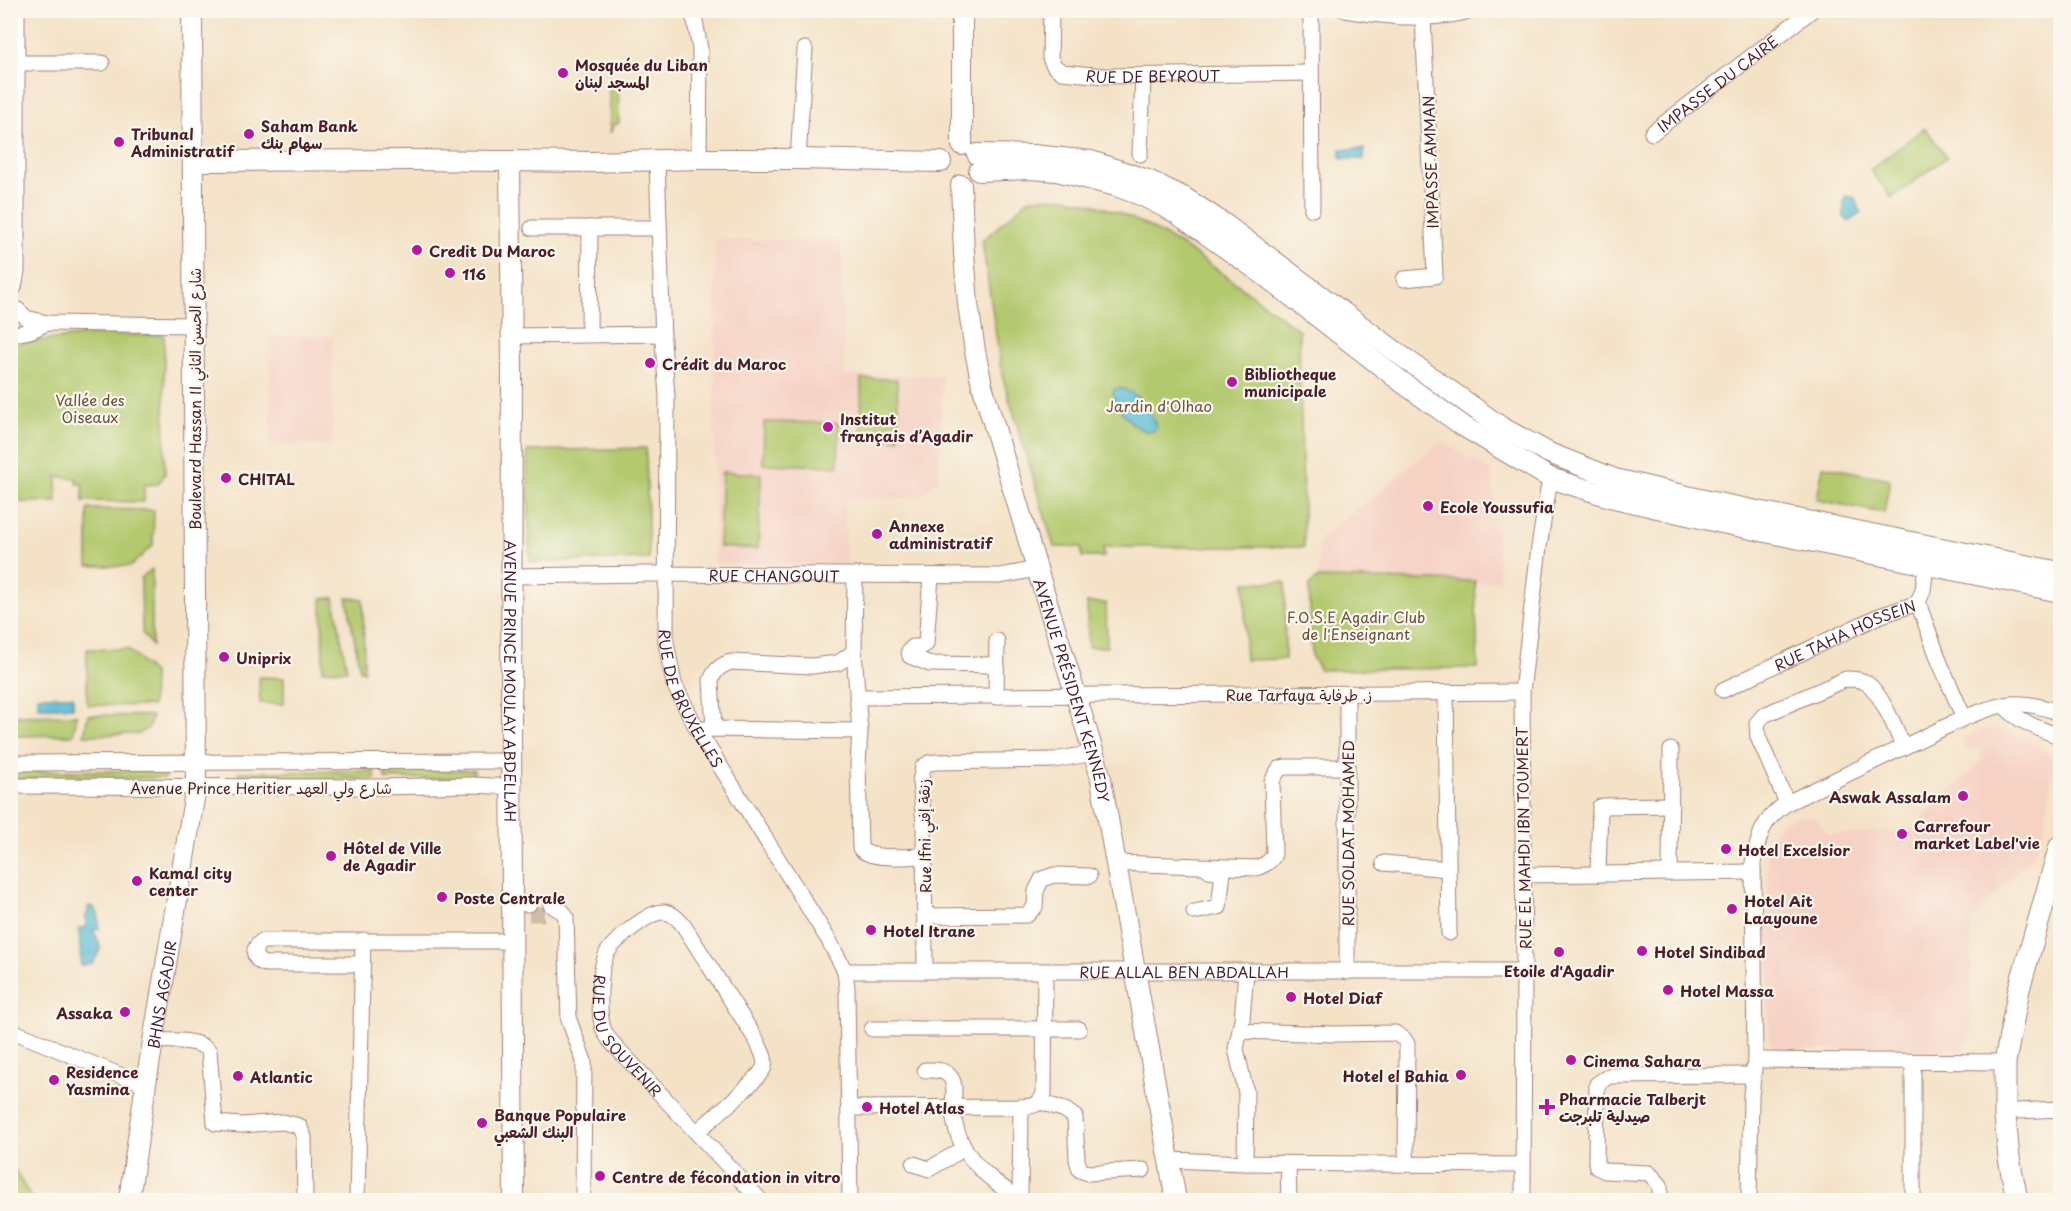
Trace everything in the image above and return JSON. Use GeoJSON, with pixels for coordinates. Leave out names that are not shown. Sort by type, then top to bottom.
{"type":"FeatureCollection","features":[{"type":"Feature","properties":{"kind":"main road"},"geometry":{"type":"LineString","coordinates":[[2018,1200],[2009,1158],[2005,1116],[2005,1062],[2019,989],[2061,846]]}},
{"type":"Feature","properties":{"kind":"main road"},"geometry":{"type":"LineString","coordinates":[[2030,1200],[2020,1152],[2017,1111],[2018,1064],[2024,1021],[2061,887]]}},
{"type":"Feature","properties":{"kind":"street"},"geometry":{"type":"LineString","coordinates":[[17,10],[17,271],[12,304],[26,318],[47,323],[194,325]]}},
{"type":"Feature","properties":{"kind":"street","name":"Boulevard Hassan II شارع الحسن الثاني"},"geometry":{"type":"LineString","coordinates":[[192,10],[196,787]]}},
{"type":"Feature","properties":{"kind":"street"},"geometry":{"type":"LineString","coordinates":[[690,10],[695,21],[700,50],[699,159]]}},
{"type":"Feature","properties":{"kind":"street"},"geometry":{"type":"LineString","coordinates":[[962,10],[973,157],[975,178],[961,185],[951,182],[944,176],[941,162],[945,153],[952,147],[973,157],[1030,169],[1057,171],[1116,186],[1143,196],[1176,213],[1264,275],[1403,383],[1463,426],[1550,478],[1610,497],[1699,518],[2061,592]]}},
{"type":"Feature","properties":{"kind":"street","name":"RUE DE BEYROUT"},"geometry":{"type":"LineString","coordinates":[[1050,10],[1050,58],[1054,66],[1062,72],[1143,76],[1310,73]]}},
{"type":"Feature","properties":{"kind":"street"},"geometry":{"type":"LineString","coordinates":[[1311,10],[1312,209]]}},
{"type":"Feature","properties":{"kind":"street"},"geometry":{"type":"LineString","coordinates":[[1345,10],[1389,17],[1423,18],[1473,10]]}},
{"type":"Feature","properties":{"kind":"street","name":"IMPASSE DU CAIRE"},"geometry":{"type":"LineString","coordinates":[[1652,133],[1812,10]]}},
{"type":"Feature","properties":{"kind":"street","name":"IMPASSE AMMAN"},"geometry":{"type":"LineString","coordinates":[[1404,279],[1435,276],[1423,18]]}},
{"type":"Feature","properties":{"kind":"street"},"geometry":{"type":"LineString","coordinates":[[798,159],[805,49]]}},
{"type":"Feature","properties":{"kind":"street"},"geometry":{"type":"LineString","coordinates":[[17,63],[102,63]]}},
{"type":"Feature","properties":{"kind":"street"},"geometry":{"type":"LineString","coordinates":[[1140,154],[1143,76]]}},
{"type":"Feature","properties":{"kind":"street"},"geometry":{"type":"LineString","coordinates":[[973,157],[1033,155],[1091,161],[1150,181],[1185,198],[1223,223],[1501,427],[1550,453],[1615,479],[1708,501],[2061,572]]}},
{"type":"Feature","properties":{"kind":"street"},"geometry":{"type":"LineString","coordinates":[[194,161],[592,162],[798,159],[941,162]]}},
{"type":"Feature","properties":{"kind":"street","name":"RUE DE BRUXELLES"},"geometry":{"type":"LineString","coordinates":[[657,160],[667,396],[666,642],[670,666],[674,684],[698,729],[832,946],[845,971],[850,1200]]}},
{"type":"Feature","properties":{"kind":"street","name":"AVENUE PRINCE MOULAY ABDELLAH"},"geometry":{"type":"LineString","coordinates":[[510,162],[511,761],[521,908],[513,941],[514,1200]]}},
{"type":"Feature","properties":{"kind":"street","name":"AVENUE PRÉSIDENT KENNEDY"},"geometry":{"type":"LineString","coordinates":[[961,185],[967,295],[982,385],[1100,774],[1176,1200]]}},
{"type":"Feature","properties":{"kind":"street"},"geometry":{"type":"LineString","coordinates":[[532,228],[659,228]]}},
{"type":"Feature","properties":{"kind":"street"},"geometry":{"type":"LineString","coordinates":[[589,334],[590,228]]}},
{"type":"Feature","properties":{"kind":"street"},"geometry":{"type":"LineString","coordinates":[[10,335],[30,331],[47,323]]}},
{"type":"Feature","properties":{"kind":"street"},"geometry":{"type":"LineString","coordinates":[[511,336],[663,334]]}},
{"type":"Feature","properties":{"kind":"street","name":"RUE EL MAHDI IBN TOUMERT"},"geometry":{"type":"LineString","coordinates":[[1522,1200],[1524,972],[1522,692],[1539,547],[1550,478]]}},
{"type":"Feature","properties":{"kind":"street"},"geometry":{"type":"LineString","coordinates":[[1918,603],[1923,590],[1926,566]]}},
{"type":"Feature","properties":{"kind":"street","name":"RUE CHANGOUIT"},"geometry":{"type":"LineString","coordinates":[[512,576],[667,574],[1000,576],[1037,569]]}},
{"type":"Feature","properties":{"kind":"street"},"geometry":{"type":"LineString","coordinates":[[855,575],[854,652],[860,731],[858,765],[860,848],[862,852],[871,856],[924,856]]}},
{"type":"Feature","properties":{"kind":"street"},"geometry":{"type":"LineString","coordinates":[[931,576],[926,644],[913,647],[909,651],[910,656],[915,660],[930,663],[997,665]]}},
{"type":"Feature","properties":{"kind":"street","name":"RUE TAHA HOSSEIN"},"geometry":{"type":"LineString","coordinates":[[1723,690],[1879,616],[1918,603],[1940,663],[1964,718]]}},
{"type":"Feature","properties":{"kind":"street"},"geometry":{"type":"LineString","coordinates":[[996,697],[997,641]]}},
{"type":"Feature","properties":{"kind":"street"},"geometry":{"type":"LineString","coordinates":[[714,729],[711,681],[712,675],[722,665],[731,662],[820,665],[838,663],[854,652]]}},
{"type":"Feature","properties":{"kind":"street"},"geometry":{"type":"LineString","coordinates":[[1787,803],[1758,737],[1757,723],[1764,715],[1846,679],[1857,679],[1872,687],[1899,736],[1903,748]]}},
{"type":"Feature","properties":{"kind":"street","name":"Rue Tarfaya ز. طرفاية"},"geometry":{"type":"LineString","coordinates":[[857,697],[1522,692]]}},
{"type":"Feature","properties":{"kind":"street"},"geometry":{"type":"LineString","coordinates":[[1446,693],[1449,933]]}},
{"type":"Feature","properties":{"kind":"street","name":"RUE SOLDAT MOHAMED"},"geometry":{"type":"LineString","coordinates":[[1347,694],[1347,972]]}},
{"type":"Feature","properties":{"kind":"street"},"geometry":{"type":"LineString","coordinates":[[1749,1200],[1749,1141],[1754,1068],[1753,872],[1755,854],[1764,825],[1787,803],[1991,707],[2030,703],[2061,713]]}},
{"type":"Feature","properties":{"kind":"street"},"geometry":{"type":"LineString","coordinates":[[2004,705],[2008,711],[2020,719],[2061,736]]}},
{"type":"Feature","properties":{"kind":"street"},"geometry":{"type":"LineString","coordinates":[[698,729],[860,731]]}},
{"type":"Feature","properties":{"kind":"street"},"geometry":{"type":"LineString","coordinates":[[1670,873],[1671,750]]}},
{"type":"Feature","properties":{"kind":"street","name":"Rue Ifni زنقة إفني"},"geometry":{"type":"LineString","coordinates":[[925,970],[926,916],[921,782],[923,767],[936,762],[1054,760],[1094,753]]}},
{"type":"Feature","properties":{"kind":"street","name":"Avenue Prince Heritier شارع ولي العهد"},"geometry":{"type":"LineString","coordinates":[[10,764],[511,761]]}},
{"type":"Feature","properties":{"kind":"street"},"geometry":{"type":"LineString","coordinates":[[1116,866],[1256,868],[1263,866],[1274,854],[1272,781],[1275,773],[1285,767],[1347,767]]}},
{"type":"Feature","properties":{"kind":"street","name":"Avenue Prince Heritier شارع ولي العهد"},"geometry":{"type":"LineString","coordinates":[[10,786],[474,785],[512,787]]}},
{"type":"Feature","properties":{"kind":"street","name":"BHNS AGADIR"},"geometry":{"type":"LineString","coordinates":[[129,1200],[146,1083],[196,787]]}},
{"type":"Feature","properties":{"kind":"street"},"geometry":{"type":"LineString","coordinates":[[1598,874],[1600,807],[1671,805]]}},
{"type":"Feature","properties":{"kind":"street"},"geometry":{"type":"LineString","coordinates":[[1384,863],[1448,869]]}},
{"type":"Feature","properties":{"kind":"street"},"geometry":{"type":"LineString","coordinates":[[1116,866],[1223,872],[1219,907],[1194,912]]}},
{"type":"Feature","properties":{"kind":"street"},"geometry":{"type":"LineString","coordinates":[[1522,875],[1753,872]]}},
{"type":"Feature","properties":{"kind":"street"},"geometry":{"type":"LineString","coordinates":[[926,916],[1027,915],[1035,907],[1036,891],[1042,879],[1053,875],[1089,876]]}},
{"type":"Feature","properties":{"kind":"street"},"geometry":{"type":"LineString","coordinates":[[554,909],[566,917],[569,1020],[584,1061],[583,1200]]}},
{"type":"Feature","properties":{"kind":"street","name":"RUE DU SOUVENIR"},"geometry":{"type":"LineString","coordinates":[[697,1132],[758,1078],[765,1067],[765,1061],[758,1041],[687,931],[680,921],[662,912],[644,919],[626,933],[606,954],[601,985],[602,1027],[619,1050],[760,1200]]}},
{"type":"Feature","properties":{"kind":"street"},"geometry":{"type":"LineString","coordinates":[[357,1200],[363,940]]}},
{"type":"Feature","properties":{"kind":"street"},"geometry":{"type":"LineString","coordinates":[[363,964],[265,964],[259,962],[254,951],[262,941],[513,941]]}},
{"type":"Feature","properties":{"kind":"street","name":"RUE ALLAL BEN ABDALLAH"},"geometry":{"type":"LineString","coordinates":[[845,971],[1524,972]]}},
{"type":"Feature","properties":{"kind":"street"},"geometry":{"type":"LineString","coordinates":[[849,1108],[1021,1107],[1035,1106],[1041,1102],[1044,1094],[1045,971]]}},
{"type":"Feature","properties":{"kind":"street"},"geometry":{"type":"LineString","coordinates":[[1245,1163],[1246,1092],[1236,1049],[1244,1010],[1246,971]]}},
{"type":"Feature","properties":{"kind":"street"},"geometry":{"type":"LineString","coordinates":[[872,1029],[1079,1029]]}},
{"type":"Feature","properties":{"kind":"street"},"geometry":{"type":"LineString","coordinates":[[10,1030],[127,1078],[146,1083]]}},
{"type":"Feature","properties":{"kind":"street"},"geometry":{"type":"LineString","coordinates":[[1240,1031],[1395,1033],[1404,1039],[1407,1044],[1406,1164]]}},
{"type":"Feature","properties":{"kind":"street"},"geometry":{"type":"LineString","coordinates":[[154,1041],[200,1045],[208,1051],[214,1123],[241,1125],[283,1122],[299,1126],[304,1137],[305,1200]]}},
{"type":"Feature","properties":{"kind":"street"},"geometry":{"type":"LineString","coordinates":[[1660,1200],[1660,1185],[1657,1179],[1649,1173],[1605,1171],[1598,1167],[1596,1162],[1597,1084],[1609,1076],[1913,1062],[2005,1062]]}},
{"type":"Feature","properties":{"kind":"street"},"geometry":{"type":"LineString","coordinates":[[1913,1062],[1913,1200]]}},
{"type":"Feature","properties":{"kind":"street"},"geometry":{"type":"LineString","coordinates":[[925,1070],[945,1072],[949,1076],[954,1087],[953,1107],[957,1136],[970,1157],[998,1186],[1020,1200]]}},
{"type":"Feature","properties":{"kind":"street"},"geometry":{"type":"LineString","coordinates":[[1041,1102],[1065,1110],[1075,1117],[1077,1160],[1080,1170],[1088,1173],[1143,1170]]}},
{"type":"Feature","properties":{"kind":"street"},"geometry":{"type":"LineString","coordinates":[[1020,1200],[1021,1107]]}},
{"type":"Feature","properties":{"kind":"street"},"geometry":{"type":"LineString","coordinates":[[2017,1111],[2061,1109]]}},
{"type":"Feature","properties":{"kind":"street"},"geometry":{"type":"LineString","coordinates":[[914,1164],[929,1169],[965,1148]]}},
{"type":"Feature","properties":{"kind":"street"},"geometry":{"type":"LineString","coordinates":[[1170,1160],[1288,1164],[1523,1166]]}},
{"type":"Feature","properties":{"kind":"street"},"geometry":{"type":"LineString","coordinates":[[1288,1164],[1289,1200]]}},
{"type":"Feature","properties":{"kind":"shaded area","name":"Institut français d’Agadir"},"geometry":{"type":"Polygon","coordinates":[[[715,240],[842,240],[845,376],[943,375],[939,479],[919,498],[844,499],[847,566],[714,563],[715,240]]]}},
{"type":"Feature","properties":{"kind":"shaded area"},"geometry":{"type":"Polygon","coordinates":[[[270,336],[333,336],[333,445],[270,445],[270,336]]]}},
{"type":"Feature","properties":{"kind":"shaded area","name":"Ecole Youssufia"},"geometry":{"type":"Polygon","coordinates":[[[1441,441],[1492,472],[1500,582],[1318,578],[1319,540],[1441,441]]]}},
{"type":"Feature","properties":{"kind":"shaded area"},"geometry":{"type":"Polygon","coordinates":[[[1994,728],[2039,746],[2054,760],[2045,827],[2034,854],[1971,921],[1972,1036],[1961,1051],[1777,1050],[1769,1041],[1767,843],[1781,822],[1798,816],[1816,817],[1828,834],[1912,831],[1939,800],[1982,761],[1981,748],[1964,749],[1964,739],[1994,728]]]}},
{"type":"Feature","properties":{"kind":"green space"},"geometry":{"type":"Polygon","coordinates":[[[618,80],[619,123],[614,125],[610,133],[609,86],[618,80]]]}},
{"type":"Feature","properties":{"kind":"green space"},"geometry":{"type":"Polygon","coordinates":[[[1925,128],[1947,157],[1892,198],[1870,170],[1925,128]]]}},
{"type":"Feature","properties":{"kind":"green space","name":"Jardin d'Olhao"},"geometry":{"type":"Polygon","coordinates":[[[1030,198],[1072,199],[1104,207],[1134,220],[1192,252],[1299,330],[1304,547],[1104,547],[1104,557],[1082,557],[1081,547],[1054,547],[1002,375],[982,241],[1030,198]]]}},
{"type":"Feature","properties":{"kind":"green space","name":"Vallée des Oiseaux"},"geometry":{"type":"Polygon","coordinates":[[[87,335],[164,335],[165,474],[158,484],[144,485],[144,502],[83,501],[83,484],[77,484],[77,478],[57,477],[57,502],[11,502],[11,344],[87,335]]]}},
{"type":"Feature","properties":{"kind":"green space"},"geometry":{"type":"Polygon","coordinates":[[[861,379],[897,379],[899,439],[862,440],[861,379]]]}},
{"type":"Feature","properties":{"kind":"green space"},"geometry":{"type":"Polygon","coordinates":[[[764,422],[839,423],[838,466],[763,464],[764,422]]]}},
{"type":"Feature","properties":{"kind":"green space"},"geometry":{"type":"Polygon","coordinates":[[[646,448],[649,559],[530,562],[527,451],[646,448]]]}},
{"type":"Feature","properties":{"kind":"green space"},"geometry":{"type":"Polygon","coordinates":[[[1823,466],[1890,479],[1884,513],[1817,500],[1823,466]]]}},
{"type":"Feature","properties":{"kind":"green space"},"geometry":{"type":"Polygon","coordinates":[[[722,472],[761,474],[758,549],[719,547],[722,472]]]}},
{"type":"Feature","properties":{"kind":"green space"},"geometry":{"type":"Polygon","coordinates":[[[88,509],[154,510],[153,545],[131,566],[88,566],[88,509]]]}},
{"type":"Feature","properties":{"kind":"green space"},"geometry":{"type":"Polygon","coordinates":[[[152,569],[152,646],[142,633],[141,578],[152,569]]]}},
{"type":"Feature","properties":{"kind":"green space","name":"F.O.S.E Agadir Club de l'Enseignant"},"geometry":{"type":"Polygon","coordinates":[[[1318,578],[1475,581],[1478,668],[1320,670],[1312,657],[1309,586],[1318,578]]]}},
{"type":"Feature","properties":{"kind":"green space"},"geometry":{"type":"Polygon","coordinates":[[[1245,582],[1285,582],[1285,659],[1245,660],[1245,582]]]}},
{"type":"Feature","properties":{"kind":"green space"},"geometry":{"type":"Polygon","coordinates":[[[322,598],[334,598],[347,670],[323,670],[322,598]]]}},
{"type":"Feature","properties":{"kind":"green space"},"geometry":{"type":"Polygon","coordinates":[[[347,598],[363,599],[364,671],[360,670],[347,598]]]}},
{"type":"Feature","properties":{"kind":"green space"},"geometry":{"type":"Polygon","coordinates":[[[1087,603],[1106,603],[1107,647],[1088,647],[1087,603]]]}},
{"type":"Feature","properties":{"kind":"green space"},"geometry":{"type":"Polygon","coordinates":[[[87,649],[128,649],[153,673],[152,706],[87,705],[87,649]]]}},
{"type":"Feature","properties":{"kind":"green space"},"geometry":{"type":"Polygon","coordinates":[[[259,677],[284,678],[284,704],[260,703],[259,677]]]}},
{"type":"Feature","properties":{"kind":"green space"},"geometry":{"type":"Polygon","coordinates":[[[77,715],[73,735],[11,736],[11,716],[77,715]]]}},
{"type":"Feature","properties":{"kind":"green space"},"geometry":{"type":"Polygon","coordinates":[[[88,715],[152,716],[149,727],[139,734],[84,735],[88,715]]]}},
{"type":"Feature","properties":{"kind":"green space"},"geometry":{"type":"Polygon","coordinates":[[[474,770],[474,778],[385,779],[385,771],[474,770]]]}},
{"type":"Feature","properties":{"kind":"green space"},"geometry":{"type":"Polygon","coordinates":[[[11,771],[166,771],[166,778],[11,779],[11,771]]]}},
{"type":"Feature","properties":{"kind":"green space"},"geometry":{"type":"Polygon","coordinates":[[[375,771],[375,779],[241,779],[238,775],[239,772],[375,771]]]}},
{"type":"Feature","properties":{"kind":"green space"},"geometry":{"type":"Polygon","coordinates":[[[11,1163],[32,1200],[11,1200],[11,1163]]]}},
{"type":"Feature","properties":{"kind":"water"},"geometry":{"type":"Polygon","coordinates":[[[1341,149],[1364,149],[1364,159],[1341,159],[1341,149]]]}},
{"type":"Feature","properties":{"kind":"water"},"geometry":{"type":"Polygon","coordinates":[[[1846,196],[1855,198],[1861,212],[1848,221],[1844,217],[1846,196]]]}},
{"type":"Feature","properties":{"kind":"water"},"geometry":{"type":"Polygon","coordinates":[[[1120,388],[1132,393],[1147,408],[1156,426],[1154,431],[1140,429],[1123,413],[1113,393],[1114,389],[1120,388]]]}},
{"type":"Feature","properties":{"kind":"water"},"geometry":{"type":"Polygon","coordinates":[[[38,696],[73,696],[73,707],[38,707],[38,696]]]}},
{"type":"Feature","properties":{"kind":"water"},"geometry":{"type":"Polygon","coordinates":[[[91,906],[96,910],[98,916],[99,929],[93,929],[100,948],[92,964],[81,966],[79,928],[86,928],[86,915],[88,907],[91,906]]]}},
{"type":"Feature","properties":{"kind":"tunnel"},"geometry":{"type":"LineString","coordinates":[[529,914],[550,914]]}},
{"type":"Feature","properties":{"kind":"place","name":"Mosquée du Liban المسجد لبنان"},"geometry":{"type":"Point","coordinates":[563,73]}},
{"type":"Feature","properties":{"kind":"place","name":"Saham Bank سهام بنك"},"geometry":{"type":"Point","coordinates":[249,134]}},
{"type":"Feature","properties":{"kind":"place","name":"Tribunal Administratif"},"geometry":{"type":"Point","coordinates":[119,142]}},
{"type":"Feature","properties":{"kind":"place","name":"Credit Du Maroc"},"geometry":{"type":"Point","coordinates":[417,250]}},
{"type":"Feature","properties":{"kind":"place","name":"116"},"geometry":{"type":"Point","coordinates":[450,273]}},
{"type":"Feature","properties":{"kind":"place","name":"Crédit du Maroc"},"geometry":{"type":"Point","coordinates":[650,363]}},
{"type":"Feature","properties":{"kind":"place","name":"Bibliotheque municipale"},"geometry":{"type":"Point","coordinates":[1232,382]}},
{"type":"Feature","properties":{"kind":"place","name":"Institut français d’Agadir"},"geometry":{"type":"Point","coordinates":[828,427]}},
{"type":"Feature","properties":{"kind":"place","name":"CHITAL"},"geometry":{"type":"Point","coordinates":[226,478]}},
{"type":"Feature","properties":{"kind":"place","name":"Ecole Youssufia"},"geometry":{"type":"Point","coordinates":[1428,506]}},
{"type":"Feature","properties":{"kind":"place","name":"Annexe administratif"},"geometry":{"type":"Point","coordinates":[877,534]}},
{"type":"Feature","properties":{"kind":"place","name":"Uniprix"},"geometry":{"type":"Point","coordinates":[224,657]}},
{"type":"Feature","properties":{"kind":"place","name":"Aswak Assalam"},"geometry":{"type":"Point","coordinates":[1963,796]}},
{"type":"Feature","properties":{"kind":"place","name":"Carrefour market Label'vie"},"geometry":{"type":"Point","coordinates":[1902,834]}},
{"type":"Feature","properties":{"kind":"place","name":"Hotel Excelsior"},"geometry":{"type":"Point","coordinates":[1726,849]}},
{"type":"Feature","properties":{"kind":"place","name":"Hôtel de Ville de Agadir"},"geometry":{"type":"Point","coordinates":[331,856]}},
{"type":"Feature","properties":{"kind":"place","name":"Kamal city center"},"geometry":{"type":"Point","coordinates":[137,881]}},
{"type":"Feature","properties":{"kind":"place","name":"Poste Centrale"},"geometry":{"type":"Point","coordinates":[442,897]}},
{"type":"Feature","properties":{"kind":"place","name":"Hotel Ait Laayoune"},"geometry":{"type":"Point","coordinates":[1732,909]}},
{"type":"Feature","properties":{"kind":"place","name":"Hotel Itrane"},"geometry":{"type":"Point","coordinates":[871,930]}},
{"type":"Feature","properties":{"kind":"place","name":"Hotel Sindibad"},"geometry":{"type":"Point","coordinates":[1642,951]}},
{"type":"Feature","properties":{"kind":"place","name":"Etoile d'Agadir"},"geometry":{"type":"Point","coordinates":[1559,952]}},
{"type":"Feature","properties":{"kind":"place","name":"Hotel Massa"},"geometry":{"type":"Point","coordinates":[1668,990]}},
{"type":"Feature","properties":{"kind":"place","name":"Hotel Diaf"},"geometry":{"type":"Point","coordinates":[1291,997]}},
{"type":"Feature","properties":{"kind":"place","name":"Assaka"},"geometry":{"type":"Point","coordinates":[125,1012]}},
{"type":"Feature","properties":{"kind":"place","name":"Cinema Sahara"},"geometry":{"type":"Point","coordinates":[1571,1060]}},
{"type":"Feature","properties":{"kind":"place","name":"Hotel el Bahia"},"geometry":{"type":"Point","coordinates":[1461,1075]}},
{"type":"Feature","properties":{"kind":"place","name":"Atlantic"},"geometry":{"type":"Point","coordinates":[238,1076]}},
{"type":"Feature","properties":{"kind":"place","name":"Residence Yasmina"},"geometry":{"type":"Point","coordinates":[54,1080]}},
{"type":"Feature","properties":{"kind":"place","name":"Hotel Atlas"},"geometry":{"type":"Point","coordinates":[867,1107]}},
{"type":"Feature","properties":{"kind":"place","name":"Pharmacie Talberjt صيدلية تلبرجت"},"geometry":{"type":"Point","coordinates":[1547,1107]}},
{"type":"Feature","properties":{"kind":"place","name":"Banque Populaire البنك الشعبي"},"geometry":{"type":"Point","coordinates":[482,1123]}},
{"type":"Feature","properties":{"kind":"place","name":"Centre de fécondation in vitro"},"geometry":{"type":"Point","coordinates":[600,1176]}}]}
